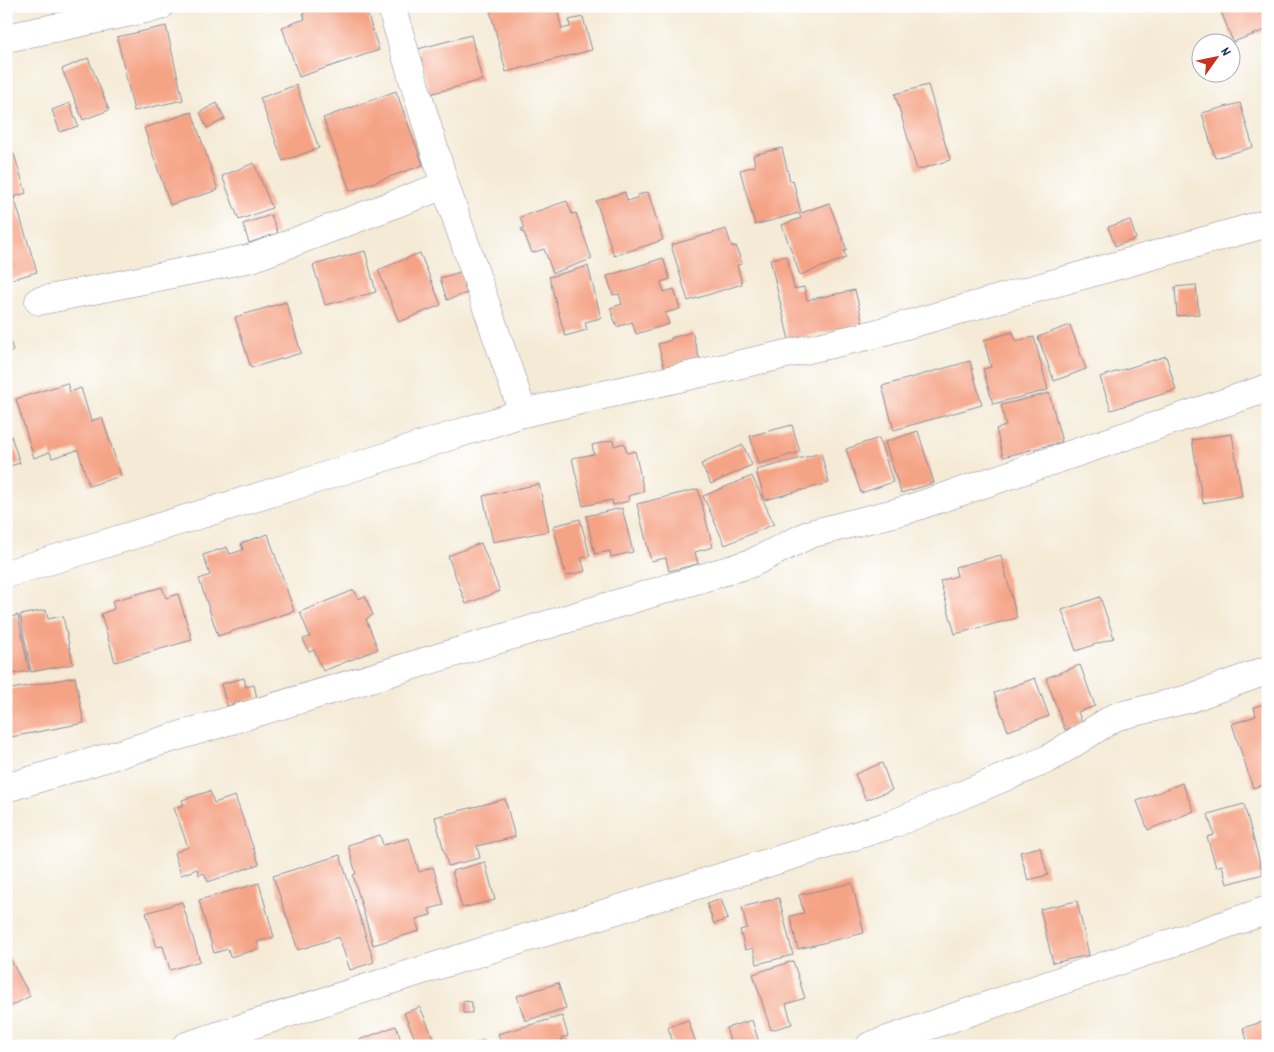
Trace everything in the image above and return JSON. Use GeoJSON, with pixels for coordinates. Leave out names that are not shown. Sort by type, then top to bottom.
{"type":"FeatureCollection","features":[{"type":"Feature","properties":{"kind":"street"},"geometry":{"type":"LineString","coordinates":[[6,38],[160,6]]}},
{"type":"Feature","properties":{"kind":"street"},"geometry":{"type":"LineString","coordinates":[[391,6],[445,185],[523,413]]}},
{"type":"Feature","properties":{"kind":"street"},"geometry":{"type":"LineString","coordinates":[[39,301],[252,258],[445,185]]}},
{"type":"Feature","properties":{"kind":"street"},"geometry":{"type":"LineString","coordinates":[[6,574],[314,480],[523,413],[867,336],[1268,223]]}},
{"type":"Feature","properties":{"kind":"street"},"geometry":{"type":"LineString","coordinates":[[6,788],[752,563],[810,534],[906,510],[1268,388]]}},
{"type":"Feature","properties":{"kind":"street"},"geometry":{"type":"LineString","coordinates":[[186,1046],[435,966],[893,824],[1048,759],[1115,717],[1188,699],[1268,670]]}},
{"type":"Feature","properties":{"kind":"street"},"geometry":{"type":"LineString","coordinates":[[870,1046],[1268,910]]}},
{"type":"Feature","properties":{"kind":"building"},"geometry":{"type":"Polygon","coordinates":[[[323,6],[347,6],[348,9],[356,6],[365,6],[379,50],[299,77],[282,27],[305,19],[303,13],[323,6]]]}},
{"type":"Feature","properties":{"kind":"building"},"geometry":{"type":"Polygon","coordinates":[[[489,6],[556,6],[562,29],[570,27],[569,20],[583,17],[592,50],[506,72],[489,6]]]}},
{"type":"Feature","properties":{"kind":"building"},"geometry":{"type":"Polygon","coordinates":[[[1219,6],[1264,6],[1268,17],[1268,29],[1242,39],[1242,32],[1229,32],[1219,6]]]}},
{"type":"Feature","properties":{"kind":"building"},"geometry":{"type":"Polygon","coordinates":[[[166,26],[183,100],[134,111],[117,37],[166,26]]]}},
{"type":"Feature","properties":{"kind":"building"},"geometry":{"type":"Polygon","coordinates":[[[471,35],[482,80],[430,94],[418,49],[471,35]]]}},
{"type":"Feature","properties":{"kind":"building"},"geometry":{"type":"Polygon","coordinates":[[[88,58],[109,110],[83,120],[62,69],[88,58]]]}},
{"type":"Feature","properties":{"kind":"building"},"geometry":{"type":"Polygon","coordinates":[[[296,85],[319,148],[283,161],[260,98],[296,85]]]}},
{"type":"Feature","properties":{"kind":"building"},"geometry":{"type":"Polygon","coordinates":[[[928,85],[950,160],[917,170],[895,94],[928,85]]]}},
{"type":"Feature","properties":{"kind":"building"},"geometry":{"type":"Polygon","coordinates":[[[396,91],[423,165],[350,191],[323,118],[396,91]]]}},
{"type":"Feature","properties":{"kind":"building"},"geometry":{"type":"Polygon","coordinates":[[[70,103],[78,126],[60,132],[52,110],[70,103]]]}},
{"type":"Feature","properties":{"kind":"building"},"geometry":{"type":"Polygon","coordinates":[[[217,103],[225,119],[207,128],[200,112],[217,103]]]}},
{"type":"Feature","properties":{"kind":"building"},"geometry":{"type":"Polygon","coordinates":[[[1240,103],[1253,147],[1215,158],[1202,113],[1240,103]]]}},
{"type":"Feature","properties":{"kind":"building"},"geometry":{"type":"Polygon","coordinates":[[[192,112],[218,190],[170,205],[144,128],[192,112]]]}},
{"type":"Feature","properties":{"kind":"building"},"geometry":{"type":"Polygon","coordinates":[[[782,148],[790,181],[793,180],[801,213],[829,203],[847,250],[844,251],[846,258],[800,275],[782,225],[801,218],[799,213],[755,225],[740,170],[755,166],[753,155],[782,148]]]}},
{"type":"Feature","properties":{"kind":"building"},"geometry":{"type":"Polygon","coordinates":[[[14,154],[26,193],[14,197],[37,272],[6,281],[6,156],[14,154]]]}},
{"type":"Feature","properties":{"kind":"building"},"geometry":{"type":"Polygon","coordinates":[[[254,163],[272,208],[239,220],[222,176],[254,163]]]}},
{"type":"Feature","properties":{"kind":"building"},"geometry":{"type":"Polygon","coordinates":[[[625,192],[627,201],[648,192],[663,240],[614,256],[596,201],[625,192]]]}},
{"type":"Feature","properties":{"kind":"building"},"geometry":{"type":"Polygon","coordinates":[[[567,201],[572,214],[576,213],[592,259],[553,273],[544,249],[532,253],[521,229],[524,228],[520,217],[567,201]]]}},
{"type":"Feature","properties":{"kind":"building"},"geometry":{"type":"Polygon","coordinates":[[[271,215],[278,233],[249,243],[243,224],[271,215]]]}},
{"type":"Feature","properties":{"kind":"building"},"geometry":{"type":"Polygon","coordinates":[[[1130,220],[1136,239],[1115,246],[1108,227],[1130,220]]]}},
{"type":"Feature","properties":{"kind":"building"},"geometry":{"type":"Polygon","coordinates":[[[726,229],[732,247],[736,246],[742,264],[737,265],[742,284],[688,301],[671,245],[726,229]]]}},
{"type":"Feature","properties":{"kind":"building"},"geometry":{"type":"Polygon","coordinates":[[[365,251],[376,292],[325,305],[313,265],[365,251]]]}},
{"type":"Feature","properties":{"kind":"building"},"geometry":{"type":"Polygon","coordinates":[[[420,253],[441,305],[399,322],[378,270],[420,253]]]}},
{"type":"Feature","properties":{"kind":"building"},"geometry":{"type":"Polygon","coordinates":[[[787,256],[794,289],[804,287],[807,300],[855,290],[863,324],[789,340],[770,259],[787,256]]]}},
{"type":"Feature","properties":{"kind":"building"},"geometry":{"type":"Polygon","coordinates":[[[663,258],[670,279],[661,282],[664,292],[674,289],[680,309],[665,313],[669,324],[636,334],[632,322],[617,327],[610,308],[622,304],[619,294],[613,295],[607,276],[663,258]]]}},
{"type":"Feature","properties":{"kind":"building"},"geometry":{"type":"Polygon","coordinates":[[[588,266],[601,318],[585,322],[587,330],[565,336],[549,277],[588,266]]]}},
{"type":"Feature","properties":{"kind":"building"},"geometry":{"type":"Polygon","coordinates":[[[460,272],[467,293],[447,300],[440,278],[460,272]]]}},
{"type":"Feature","properties":{"kind":"building"},"geometry":{"type":"Polygon","coordinates":[[[1196,285],[1199,314],[1177,316],[1175,287],[1196,285]]]}},
{"type":"Feature","properties":{"kind":"building"},"geometry":{"type":"Polygon","coordinates":[[[286,302],[301,353],[251,368],[235,317],[286,302]]]}},
{"type":"Feature","properties":{"kind":"building"},"geometry":{"type":"Polygon","coordinates":[[[1070,325],[1086,369],[1054,381],[1038,337],[1070,325]]]}},
{"type":"Feature","properties":{"kind":"building"},"geometry":{"type":"Polygon","coordinates":[[[6,326],[13,351],[6,352],[6,326]]]}},
{"type":"Feature","properties":{"kind":"building"},"geometry":{"type":"Polygon","coordinates":[[[692,332],[701,364],[666,374],[658,344],[692,332]]]}},
{"type":"Feature","properties":{"kind":"building"},"geometry":{"type":"Polygon","coordinates":[[[1013,332],[1016,341],[1034,337],[1048,390],[993,404],[983,369],[991,367],[984,340],[1013,332]]]}},
{"type":"Feature","properties":{"kind":"building"},"geometry":{"type":"Polygon","coordinates":[[[1166,356],[1176,390],[1111,410],[1100,377],[1166,356]]]}},
{"type":"Feature","properties":{"kind":"building"},"geometry":{"type":"Polygon","coordinates":[[[970,361],[982,405],[894,430],[882,386],[970,361]]]}},
{"type":"Feature","properties":{"kind":"building"},"geometry":{"type":"Polygon","coordinates":[[[67,383],[70,392],[81,388],[91,421],[102,417],[121,476],[89,486],[78,450],[52,458],[50,452],[34,458],[16,399],[67,383]]]}},
{"type":"Feature","properties":{"kind":"building"},"geometry":{"type":"Polygon","coordinates":[[[1049,393],[1062,442],[1003,457],[996,429],[1006,426],[1001,405],[1049,393]]]}},
{"type":"Feature","properties":{"kind":"building"},"geometry":{"type":"Polygon","coordinates":[[[6,421],[20,463],[6,467],[6,421]]]}},
{"type":"Feature","properties":{"kind":"building"},"geometry":{"type":"Polygon","coordinates":[[[792,425],[800,452],[758,464],[750,436],[792,425]]]}},
{"type":"Feature","properties":{"kind":"building"},"geometry":{"type":"Polygon","coordinates":[[[918,431],[934,483],[901,493],[885,442],[918,431]]]}},
{"type":"Feature","properties":{"kind":"building"},"geometry":{"type":"Polygon","coordinates":[[[1232,434],[1242,496],[1203,503],[1192,440],[1232,434]]]}},
{"type":"Feature","properties":{"kind":"building"},"geometry":{"type":"Polygon","coordinates":[[[879,438],[893,482],[861,493],[846,449],[879,438]]]}},
{"type":"Feature","properties":{"kind":"building"},"geometry":{"type":"Polygon","coordinates":[[[613,440],[614,446],[624,443],[627,453],[635,451],[644,492],[628,496],[629,501],[613,505],[612,500],[583,506],[572,458],[594,454],[592,445],[613,440]]]}},
{"type":"Feature","properties":{"kind":"building"},"geometry":{"type":"Polygon","coordinates":[[[743,445],[752,465],[711,484],[701,464],[743,445]]]}},
{"type":"Feature","properties":{"kind":"building"},"geometry":{"type":"Polygon","coordinates":[[[821,453],[829,483],[765,500],[756,470],[821,453]]]}},
{"type":"Feature","properties":{"kind":"building"},"geometry":{"type":"Polygon","coordinates":[[[752,476],[774,524],[725,545],[703,496],[752,476]]]}},
{"type":"Feature","properties":{"kind":"building"},"geometry":{"type":"Polygon","coordinates":[[[539,484],[549,531],[493,542],[483,496],[539,484]]]}},
{"type":"Feature","properties":{"kind":"building"},"geometry":{"type":"Polygon","coordinates":[[[698,489],[713,547],[695,552],[698,564],[669,571],[666,558],[651,561],[637,504],[698,489]]]}},
{"type":"Feature","properties":{"kind":"building"},"geometry":{"type":"Polygon","coordinates":[[[622,508],[633,552],[611,557],[610,551],[595,554],[586,516],[622,508]]]}},
{"type":"Feature","properties":{"kind":"building"},"geometry":{"type":"Polygon","coordinates":[[[580,519],[590,556],[581,558],[585,571],[566,576],[553,526],[580,519]]]}},
{"type":"Feature","properties":{"kind":"building"},"geometry":{"type":"Polygon","coordinates":[[[268,534],[294,611],[218,636],[199,579],[210,575],[203,555],[227,547],[230,554],[243,550],[241,543],[268,534]]]}},
{"type":"Feature","properties":{"kind":"building"},"geometry":{"type":"Polygon","coordinates":[[[481,543],[500,591],[466,604],[448,556],[481,543]]]}},
{"type":"Feature","properties":{"kind":"building"},"geometry":{"type":"Polygon","coordinates":[[[1001,555],[1017,618],[955,634],[940,581],[957,576],[955,567],[1001,555]]]}},
{"type":"Feature","properties":{"kind":"building"},"geometry":{"type":"Polygon","coordinates":[[[162,587],[166,598],[178,594],[192,640],[115,662],[101,614],[114,609],[112,601],[162,587]]]}},
{"type":"Feature","properties":{"kind":"building"},"geometry":{"type":"Polygon","coordinates":[[[354,590],[358,599],[365,596],[373,615],[366,619],[378,649],[323,671],[314,650],[309,652],[303,639],[310,637],[300,612],[354,590]]]}},
{"type":"Feature","properties":{"kind":"building"},"geometry":{"type":"Polygon","coordinates":[[[1100,597],[1114,638],[1076,651],[1062,610],[1100,597]]]}},
{"type":"Feature","properties":{"kind":"building"},"geometry":{"type":"Polygon","coordinates":[[[46,610],[48,619],[63,616],[73,664],[31,672],[20,615],[46,610]]]}},
{"type":"Feature","properties":{"kind":"building"},"geometry":{"type":"Polygon","coordinates":[[[18,615],[29,671],[6,675],[6,618],[18,615]]]}},
{"type":"Feature","properties":{"kind":"building"},"geometry":{"type":"Polygon","coordinates":[[[1080,665],[1095,706],[1078,712],[1082,723],[1065,730],[1046,678],[1080,665]]]}},
{"type":"Feature","properties":{"kind":"building"},"geometry":{"type":"Polygon","coordinates":[[[75,677],[84,723],[6,738],[6,690],[75,677]]]}},
{"type":"Feature","properties":{"kind":"building"},"geometry":{"type":"Polygon","coordinates":[[[244,678],[246,687],[254,685],[257,698],[227,706],[221,684],[244,678]]]}},
{"type":"Feature","properties":{"kind":"building"},"geometry":{"type":"Polygon","coordinates":[[[1035,678],[1049,716],[1008,731],[994,693],[1035,678]]]}},
{"type":"Feature","properties":{"kind":"building"},"geometry":{"type":"Polygon","coordinates":[[[1268,703],[1268,784],[1253,788],[1232,724],[1256,716],[1254,707],[1268,703]]]}},
{"type":"Feature","properties":{"kind":"building"},"geometry":{"type":"Polygon","coordinates":[[[882,763],[892,790],[866,800],[855,774],[882,763]]]}},
{"type":"Feature","properties":{"kind":"building"},"geometry":{"type":"Polygon","coordinates":[[[1182,783],[1194,811],[1148,830],[1137,801],[1182,783]]]}},
{"type":"Feature","properties":{"kind":"building"},"geometry":{"type":"Polygon","coordinates":[[[210,791],[214,803],[235,796],[259,864],[208,882],[204,873],[199,875],[197,869],[181,875],[174,853],[188,847],[174,808],[184,805],[182,800],[210,791]]]}},
{"type":"Feature","properties":{"kind":"building"},"geometry":{"type":"Polygon","coordinates":[[[505,799],[515,837],[477,846],[480,858],[448,866],[435,817],[505,799]]]}},
{"type":"Feature","properties":{"kind":"building"},"geometry":{"type":"Polygon","coordinates":[[[1244,804],[1263,874],[1227,884],[1222,865],[1216,867],[1207,837],[1214,835],[1208,814],[1244,804]]]}},
{"type":"Feature","properties":{"kind":"building"},"geometry":{"type":"Polygon","coordinates":[[[380,835],[383,845],[409,838],[419,872],[433,867],[444,905],[429,909],[431,915],[416,919],[419,931],[373,945],[353,875],[356,874],[348,845],[380,835]]]}},
{"type":"Feature","properties":{"kind":"building"},"geometry":{"type":"Polygon","coordinates":[[[1040,847],[1048,875],[1028,880],[1020,852],[1040,847]]]}},
{"type":"Feature","properties":{"kind":"building"},"geometry":{"type":"Polygon","coordinates":[[[340,855],[374,962],[350,970],[339,937],[298,950],[273,876],[340,855]]]}},
{"type":"Feature","properties":{"kind":"building"},"geometry":{"type":"Polygon","coordinates":[[[485,862],[495,900],[462,908],[452,871],[485,862]]]}},
{"type":"Feature","properties":{"kind":"building"},"geometry":{"type":"Polygon","coordinates":[[[259,883],[274,937],[257,942],[259,949],[230,957],[228,949],[214,953],[199,900],[259,883]]]}},
{"type":"Feature","properties":{"kind":"building"},"geometry":{"type":"Polygon","coordinates":[[[852,883],[864,933],[798,949],[790,916],[804,913],[799,895],[852,883]]]}},
{"type":"Feature","properties":{"kind":"building"},"geometry":{"type":"Polygon","coordinates":[[[779,898],[793,955],[757,964],[753,948],[745,950],[740,930],[747,928],[742,907],[779,898]]]}},
{"type":"Feature","properties":{"kind":"building"},"geometry":{"type":"Polygon","coordinates":[[[721,899],[728,919],[714,924],[707,904],[721,899]]]}},
{"type":"Feature","properties":{"kind":"building"},"geometry":{"type":"Polygon","coordinates":[[[1077,901],[1089,955],[1053,963],[1040,909],[1077,901]]]}},
{"type":"Feature","properties":{"kind":"building"},"geometry":{"type":"Polygon","coordinates":[[[182,902],[200,961],[170,970],[163,946],[157,947],[146,913],[182,902]]]}},
{"type":"Feature","properties":{"kind":"building"},"geometry":{"type":"Polygon","coordinates":[[[6,951],[30,996],[6,1009],[6,951]]]}},
{"type":"Feature","properties":{"kind":"building"},"geometry":{"type":"Polygon","coordinates":[[[793,961],[805,998],[786,1004],[792,1024],[771,1030],[753,974],[793,961]]]}},
{"type":"Feature","properties":{"kind":"building"},"geometry":{"type":"Polygon","coordinates":[[[558,983],[566,1008],[525,1021],[517,996],[558,983]]]}},
{"type":"Feature","properties":{"kind":"building"},"geometry":{"type":"Polygon","coordinates":[[[463,1001],[472,1002],[472,1013],[463,1013],[463,1001]]]}},
{"type":"Feature","properties":{"kind":"building"},"geometry":{"type":"Polygon","coordinates":[[[420,1007],[436,1044],[432,1046],[418,1046],[404,1013],[420,1007]]]}},
{"type":"Feature","properties":{"kind":"building"},"geometry":{"type":"Polygon","coordinates":[[[562,1016],[568,1036],[561,1038],[563,1046],[502,1046],[498,1034],[562,1016]]]}},
{"type":"Feature","properties":{"kind":"building"},"geometry":{"type":"Polygon","coordinates":[[[688,1020],[697,1046],[674,1046],[668,1027],[688,1020]]]}},
{"type":"Feature","properties":{"kind":"building"},"geometry":{"type":"Polygon","coordinates":[[[752,1020],[760,1046],[718,1046],[730,1041],[726,1028],[752,1020]]]}},
{"type":"Feature","properties":{"kind":"building"},"geometry":{"type":"Polygon","coordinates":[[[1268,1020],[1268,1046],[1249,1046],[1243,1028],[1268,1020]]]}},
{"type":"Feature","properties":{"kind":"building"},"geometry":{"type":"Polygon","coordinates":[[[396,1026],[403,1046],[361,1046],[359,1040],[396,1026]]]}},
{"type":"Feature","properties":{"kind":"building"},"geometry":{"type":"Polygon","coordinates":[[[485,1040],[488,1046],[469,1046],[469,1045],[485,1040]]]}}]}
